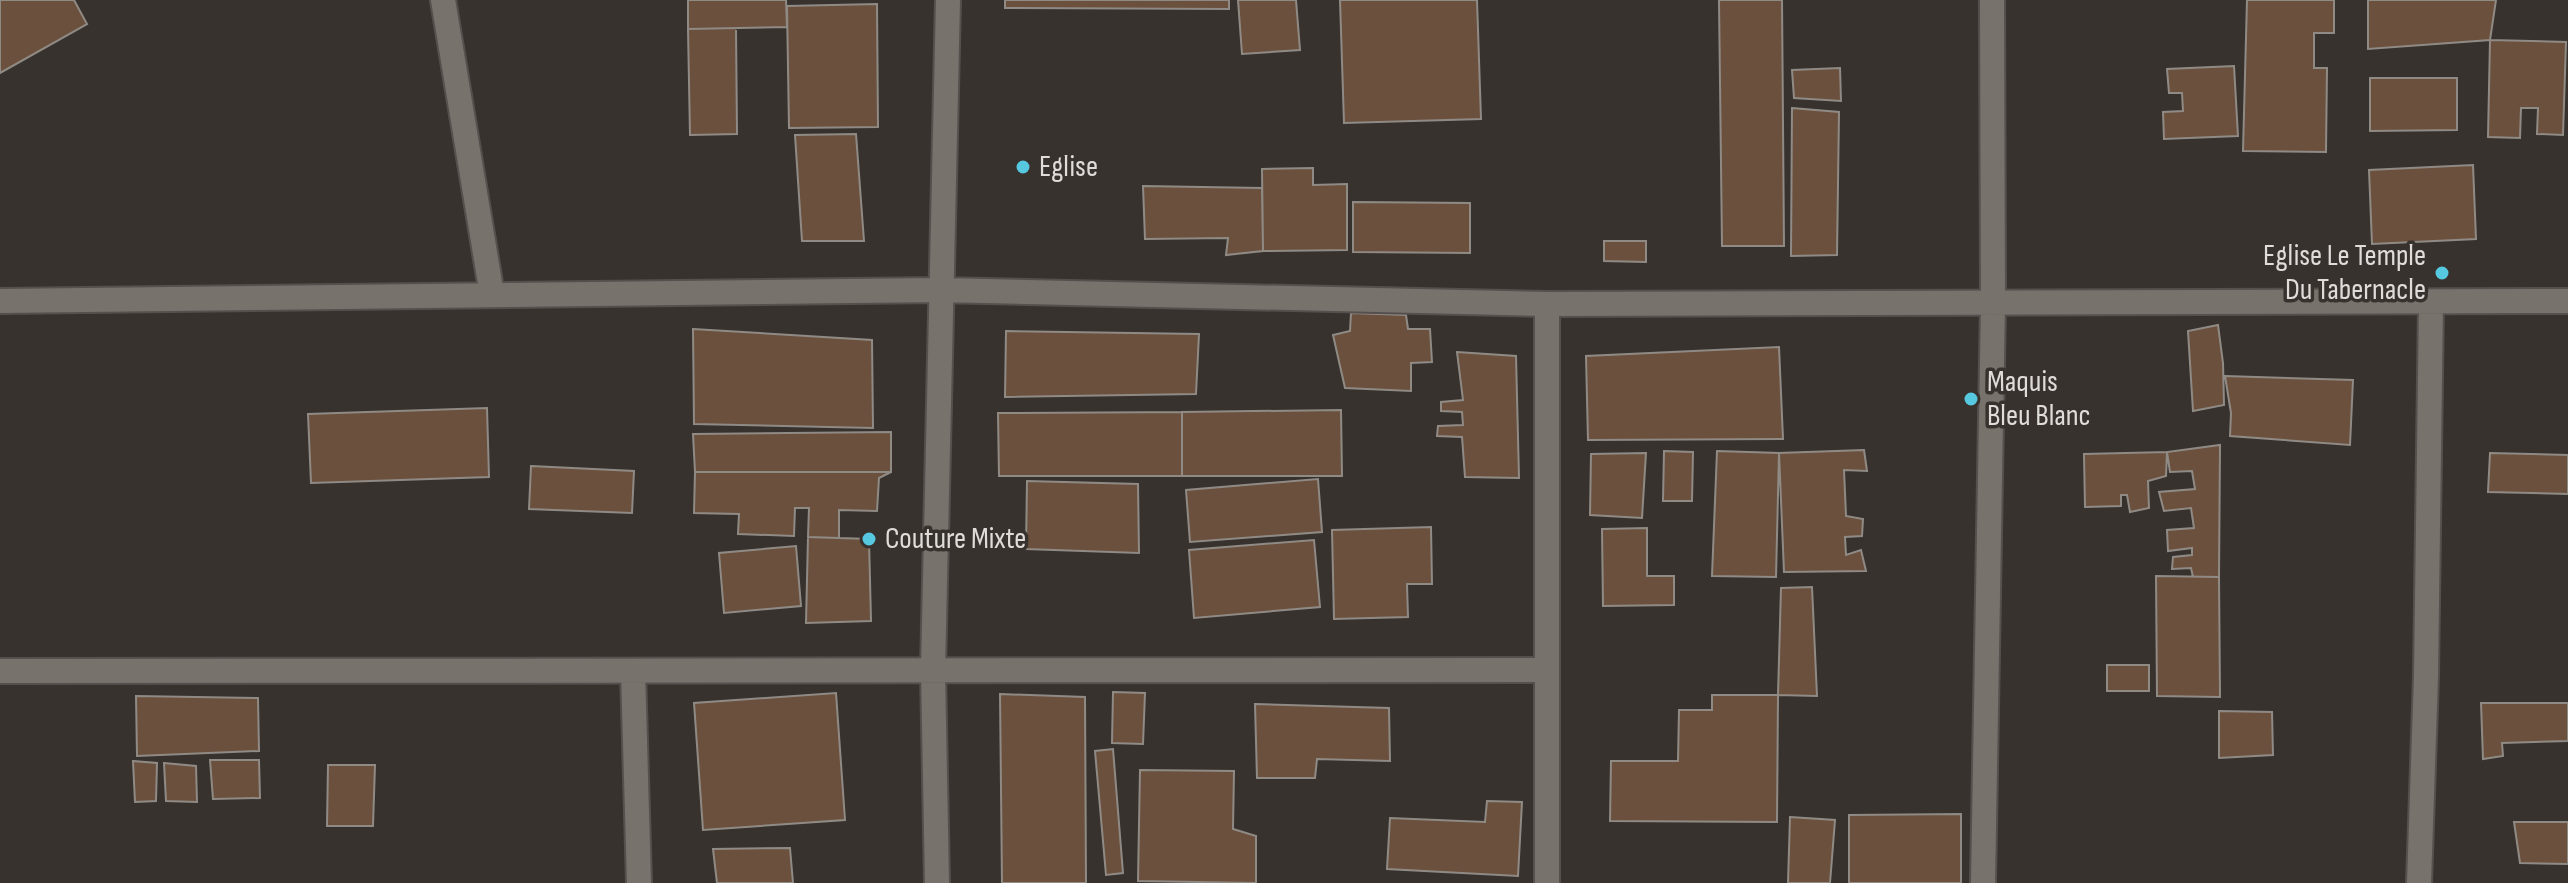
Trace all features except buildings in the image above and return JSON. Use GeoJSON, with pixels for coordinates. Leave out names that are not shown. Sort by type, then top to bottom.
{"type":"FeatureCollection","features":[{"type":"Feature","properties":{"kind":"street"},"geometry":{"type":"LineString","coordinates":[[443,0],[492,295]]}},
{"type":"Feature","properties":{"kind":"street"},"geometry":{"type":"LineString","coordinates":[[937,883],[933,670],[948,0]]}},
{"type":"Feature","properties":{"kind":"street"},"geometry":{"type":"LineString","coordinates":[[1983,883],[1993,303],[1992,0]]}},
{"type":"Feature","properties":{"kind":"street"},"geometry":{"type":"LineString","coordinates":[[0,301],[940,290],[1547,304],[2568,301]]}},
{"type":"Feature","properties":{"kind":"street"},"geometry":{"type":"LineString","coordinates":[[2419,883],[2426,676],[2431,302]]}},
{"type":"Feature","properties":{"kind":"street"},"geometry":{"type":"LineString","coordinates":[[1547,304],[1547,883]]}},
{"type":"Feature","properties":{"kind":"street"},"geometry":{"type":"LineString","coordinates":[[0,671],[1546,670]]}},
{"type":"Feature","properties":{"kind":"street"},"geometry":{"type":"LineString","coordinates":[[633,671],[639,883]]}},
{"type":"Feature","properties":{"kind":"place","name":"Eglise"},"geometry":{"type":"Point","coordinates":[1023,167]}},
{"type":"Feature","properties":{"kind":"place","name":"Eglise Le Temple Du Tabernacle"},"geometry":{"type":"Point","coordinates":[2442,273]}},
{"type":"Feature","properties":{"kind":"place","name":"Maquis Bleu Blanc"},"geometry":{"type":"Point","coordinates":[1971,399]}},
{"type":"Feature","properties":{"kind":"place","name":"Couture Mixte"},"geometry":{"type":"Point","coordinates":[869,539]}}]}
